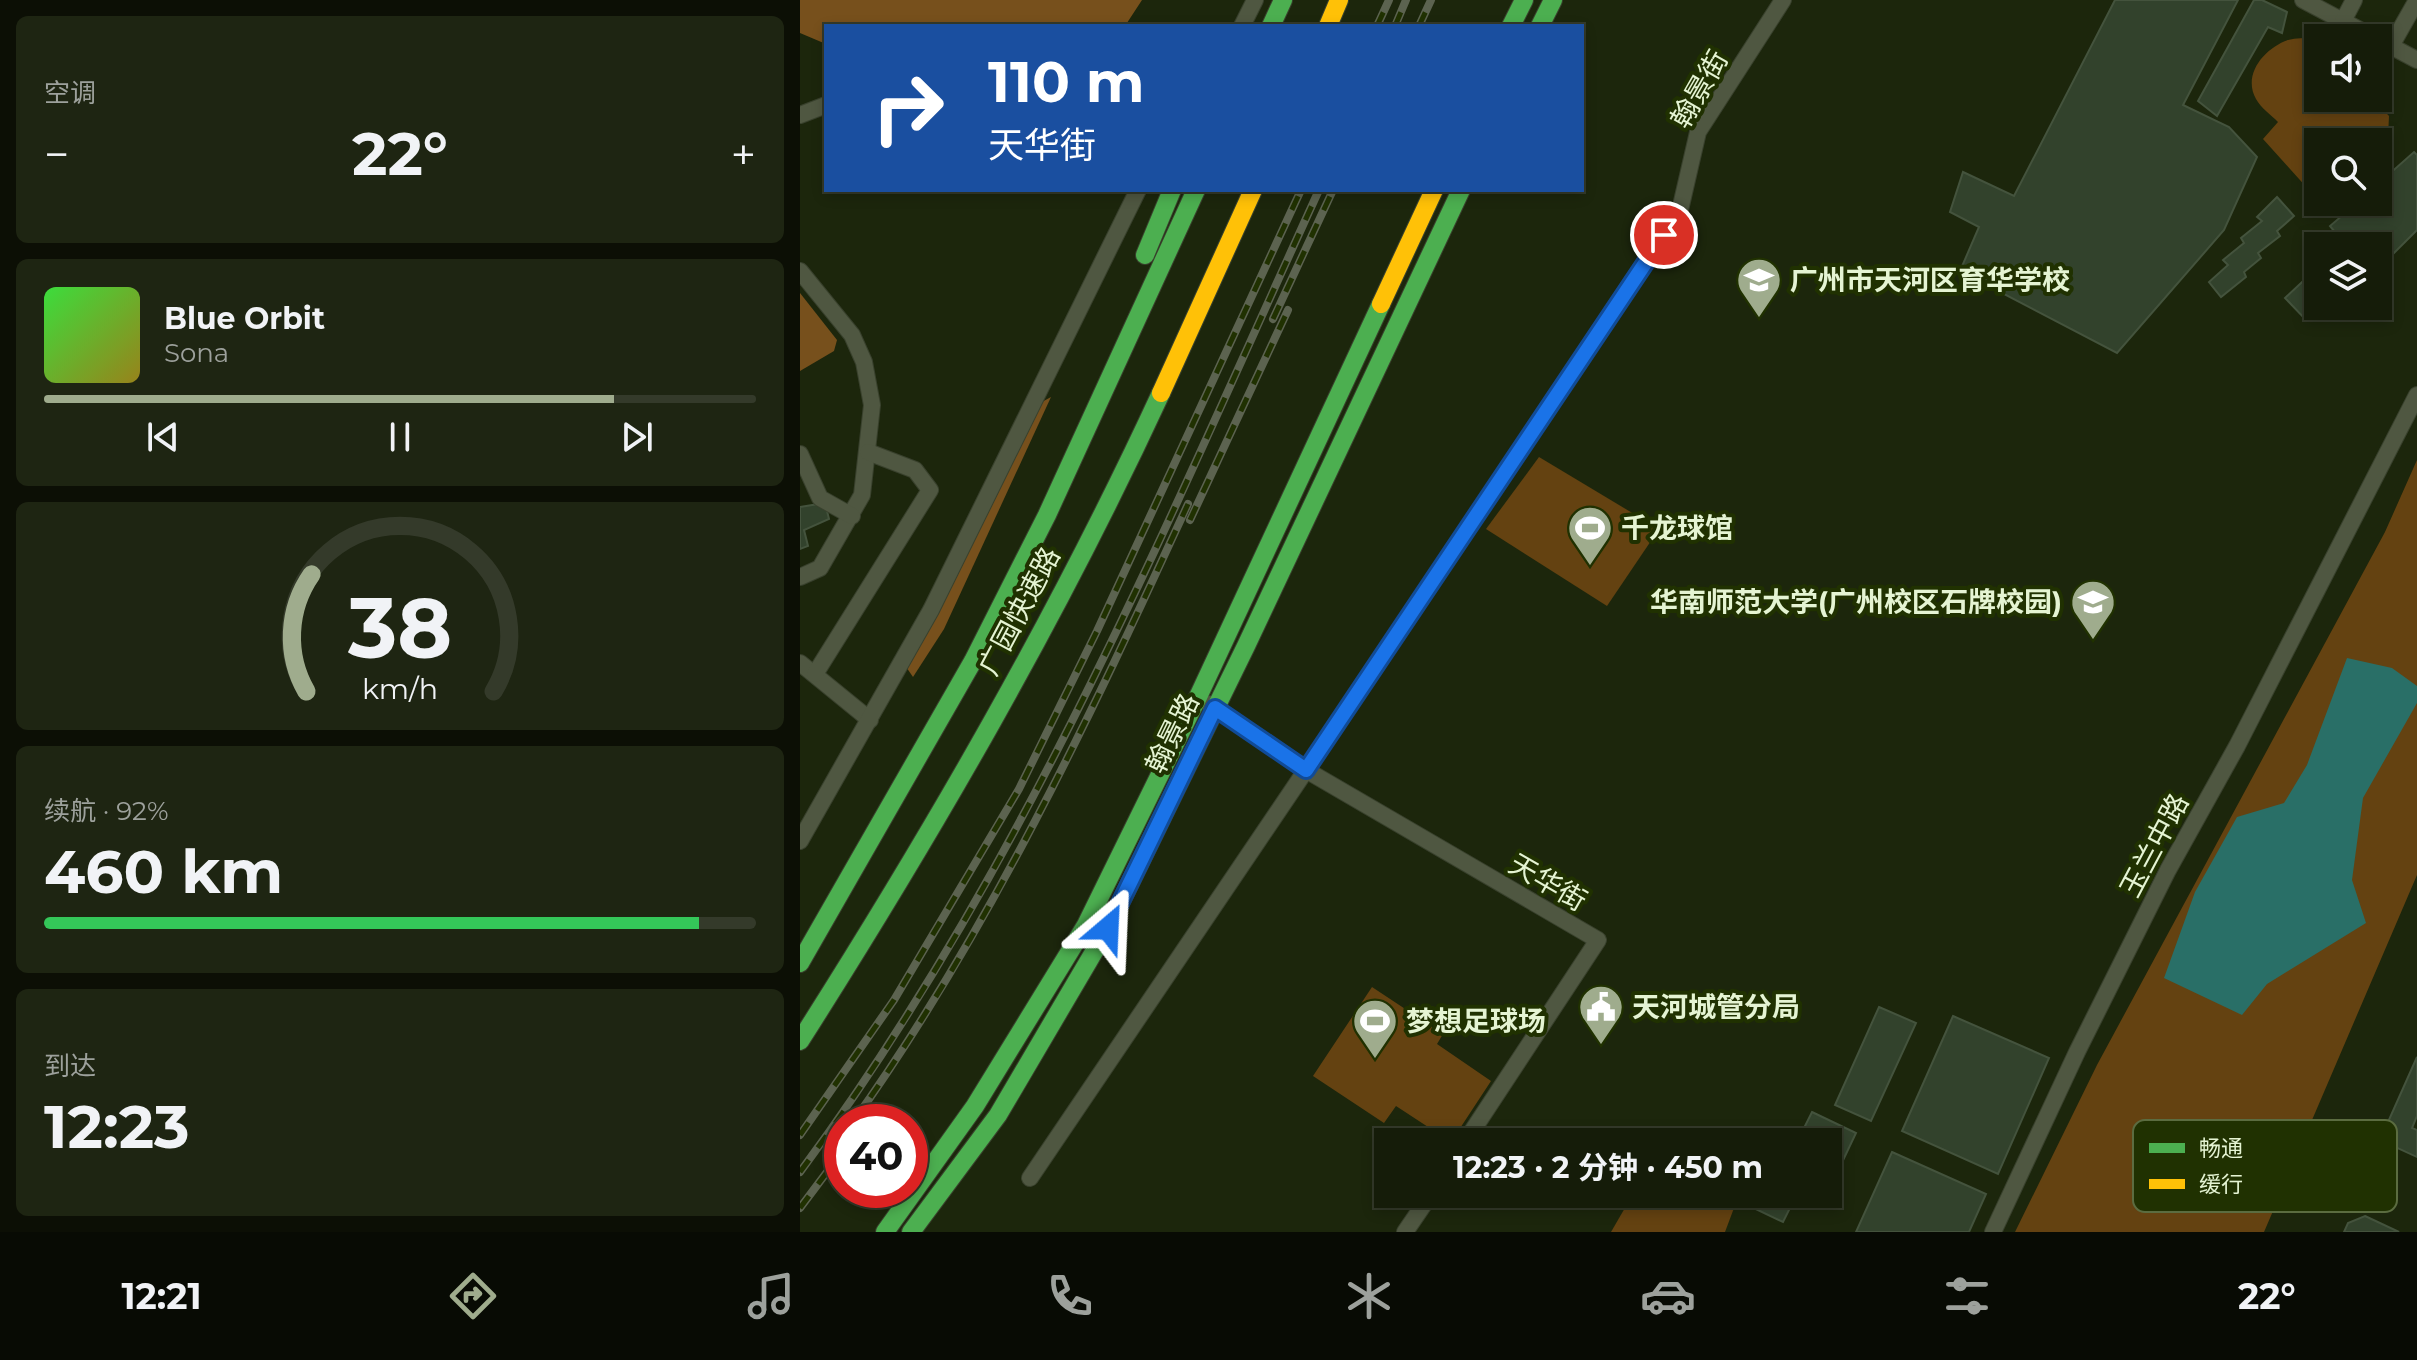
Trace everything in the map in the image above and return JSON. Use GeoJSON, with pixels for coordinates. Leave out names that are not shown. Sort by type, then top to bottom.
{"type":"FeatureCollection","features":[{"type":"Feature","properties":{"kind":"main road"},"geometry":{"type":"LineString","coordinates":[[1272,24],[1283,0]]}},
{"type":"Feature","properties":{"kind":"main road"},"geometry":{"type":"LineString","coordinates":[[1329,24],[1339,0]]}},
{"type":"Feature","properties":{"kind":"main road"},"geometry":{"type":"LineString","coordinates":[[1512,24],[1524,0]]}},
{"type":"Feature","properties":{"kind":"main road"},"geometry":{"type":"LineString","coordinates":[[1541,24],[1553,0]]}},
{"type":"Feature","properties":{"kind":"main road"},"geometry":{"type":"LineString","coordinates":[[1047,515],[1077,423],[1171,192]]}},
{"type":"Feature","properties":{"kind":"main road","name":"广园快速路"},"geometry":{"type":"LineString","coordinates":[[800,963],[965,675],[1047,515],[1195,192]]}},
{"type":"Feature","properties":{"kind":"main road","name":"广园快速路"},"geometry":{"type":"LineString","coordinates":[[800,1041],[911,861],[1031,650],[1138,443],[1252,192]]}},
{"type":"Feature","properties":{"kind":"main road","name":"翰景路"},"geometry":{"type":"LineString","coordinates":[[885,1232],[975,1106],[1086,925],[1198,697],[1433,192]]}},
{"type":"Feature","properties":{"kind":"main road","name":"翰景路"},"geometry":{"type":"LineString","coordinates":[[911,1232],[998,1115],[1108,928],[1460,192]]}},
{"type":"Feature","properties":{"kind":"street"},"geometry":{"type":"LineString","coordinates":[[1243,24],[1255,0]]}},
{"type":"Feature","properties":{"kind":"street","name":"翰景街"},"geometry":{"type":"LineString","coordinates":[[1306,770],[1680,210],[1698,132],[1783,0]]}},
{"type":"Feature","properties":{"kind":"street"},"geometry":{"type":"LineString","coordinates":[[2303,0],[2349,24]]}},
{"type":"Feature","properties":{"kind":"street"},"geometry":{"type":"LineString","coordinates":[[2343,21],[2354,0]]}},
{"type":"Feature","properties":{"kind":"street"},"geometry":{"type":"LineString","coordinates":[[2392,28],[2417,0]]}},
{"type":"Feature","properties":{"kind":"street"},"geometry":{"type":"LineString","coordinates":[[2392,47],[2417,60]]}},
{"type":"Feature","properties":{"kind":"street"},"geometry":{"type":"LineString","coordinates":[[800,115],[824,106]]}},
{"type":"Feature","properties":{"kind":"street"},"geometry":{"type":"LineString","coordinates":[[800,841],[931,610],[1137,192]]}},
{"type":"Feature","properties":{"kind":"street"},"geometry":{"type":"LineString","coordinates":[[800,271],[852,335],[864,362],[872,405],[862,495],[820,568],[800,577]]}},
{"type":"Feature","properties":{"kind":"street","name":"玉兰中路"},"geometry":{"type":"LineString","coordinates":[[1993,1232],[2077,1052],[2168,870],[2237,746],[2417,395]]}},
{"type":"Feature","properties":{"kind":"street"},"geometry":{"type":"LineString","coordinates":[[815,674],[930,490],[915,470],[868,452]]}},
{"type":"Feature","properties":{"kind":"street"},"geometry":{"type":"LineString","coordinates":[[800,454],[820,498],[852,516]]}},
{"type":"Feature","properties":{"kind":"street"},"geometry":{"type":"LineString","coordinates":[[800,663],[870,720]]}},
{"type":"Feature","properties":{"kind":"street","name":"天华街"},"geometry":{"type":"LineString","coordinates":[[1198,697],[1306,770],[1598,940],[1474,1128]]}},
{"type":"Feature","properties":{"kind":"street"},"geometry":{"type":"LineString","coordinates":[[1030,1178],[1306,770]]}},
{"type":"Feature","properties":{"kind":"street"},"geometry":{"type":"LineString","coordinates":[[800,804],[817,811]]}},
{"type":"Feature","properties":{"kind":"street"},"geometry":{"type":"LineString","coordinates":[[1405,1232],[1421,1208]]}},
{"type":"Feature","properties":{"kind":"shaded area"},"geometry":{"type":"Polygon","coordinates":[[[800,0],[1142,0],[1126,24],[824,24],[824,43],[800,33],[800,0]]]}},
{"type":"Feature","properties":{"kind":"shaded area"},"geometry":{"type":"Polygon","coordinates":[[[2304,38],[2304,112],[2385,112],[2389,116],[2388,128],[2304,128],[2304,185],[2263,139],[2278,122],[2263,108],[2252,90],[2254,71],[2264,56],[2279,44],[2304,38]]]}},
{"type":"Feature","properties":{"kind":"shaded area"},"geometry":{"type":"Polygon","coordinates":[[[800,293],[837,340],[834,351],[800,371],[800,293]]]}},
{"type":"Feature","properties":{"kind":"shaded area"},"geometry":{"type":"Polygon","coordinates":[[[1051,397],[944,629],[913,677],[902,661],[1029,409],[1051,397]]]}},
{"type":"Feature","properties":{"kind":"shaded area","name":"千龙球馆"},"geometry":{"type":"Polygon","coordinates":[[[1539,457],[1659,529],[1607,606],[1486,529],[1539,457]]]}},
{"type":"Feature","properties":{"kind":"shaded area"},"geometry":{"type":"Polygon","coordinates":[[[2417,460],[2417,875],[2312,1120],[2133,1120],[2133,1212],[2273,1212],[2264,1232],[2015,1232],[2097,1065],[2385,532],[2417,460]]]}},
{"type":"Feature","properties":{"kind":"shaded area","name":"梦想足球场"},"geometry":{"type":"Polygon","coordinates":[[[1372,987],[1443,1034],[1437,1044],[1491,1081],[1460,1128],[1430,1128],[1396,1106],[1384,1123],[1313,1076],[1372,987]]]}},
{"type":"Feature","properties":{"kind":"shaded area"},"geometry":{"type":"Polygon","coordinates":[[[1625,1208],[1734,1208],[1725,1232],[1611,1232],[1625,1208]]]}},
{"type":"Feature","properties":{"kind":"water"},"geometry":{"type":"Polygon","coordinates":[[[2347,658],[2392,668],[2417,686],[2417,703],[2363,798],[2352,880],[2366,923],[2267,984],[2242,1015],[2164,978],[2195,892],[2237,817],[2284,803],[2307,765],[2347,658]]]}},
{"type":"Feature","properties":{"kind":"building"},"geometry":{"type":"Polygon","coordinates":[[[2115,0],[2238,0],[2183,105],[2229,127],[2257,157],[2224,230],[2117,353],[1960,271],[1979,227],[1950,212],[1963,172],[2014,196],[2115,0]]]}},
{"type":"Feature","properties":{"kind":"building"},"geometry":{"type":"Polygon","coordinates":[[[2254,0],[2262,0],[2287,12],[2282,33],[2268,27],[2217,116],[2198,101],[2254,0]]]}},
{"type":"Feature","properties":{"kind":"building"},"geometry":{"type":"Polygon","coordinates":[[[2414,152],[2417,155],[2417,230],[2392,255],[2392,232],[2335,232],[2330,226],[2342,216],[2392,216],[2392,172],[2414,152]]]}},
{"type":"Feature","properties":{"kind":"building"},"geometry":{"type":"Polygon","coordinates":[[[2277,197],[2294,216],[2277,231],[2280,236],[2258,253],[2261,258],[2244,272],[2246,277],[2221,297],[2209,282],[2228,265],[2223,260],[2244,243],[2241,238],[2262,221],[2257,217],[2277,197]]]}},
{"type":"Feature","properties":{"kind":"building"},"geometry":{"type":"Polygon","coordinates":[[[2304,280],[2304,318],[2285,298],[2304,280]]]}},
{"type":"Feature","properties":{"kind":"building"},"geometry":{"type":"Polygon","coordinates":[[[825,503],[829,519],[804,530],[808,546],[800,549],[800,507],[825,503]]]}},
{"type":"Feature","properties":{"kind":"building"},"geometry":{"type":"Polygon","coordinates":[[[1879,1007],[1916,1023],[1871,1121],[1835,1105],[1879,1007]]]}},
{"type":"Feature","properties":{"kind":"building"},"geometry":{"type":"Polygon","coordinates":[[[1953,1016],[2049,1058],[1998,1174],[1902,1131],[1953,1016]]]}},
{"type":"Feature","properties":{"kind":"building"},"geometry":{"type":"Polygon","coordinates":[[[2417,1057],[2417,1116],[2412,1128],[2417,1130],[2417,1157],[2397,1148],[2397,1120],[2389,1120],[2417,1057]]]}},
{"type":"Feature","properties":{"kind":"building"},"geometry":{"type":"Polygon","coordinates":[[[1812,1112],[1856,1133],[1842,1162],[1842,1128],[1804,1128],[1812,1112]]]}},
{"type":"Feature","properties":{"kind":"building"},"geometry":{"type":"Polygon","coordinates":[[[1892,1152],[1986,1194],[1969,1232],[1856,1232],[1892,1152]]]}},
{"type":"Feature","properties":{"kind":"building"},"geometry":{"type":"Polygon","coordinates":[[[1754,1208],[1790,1208],[1783,1222],[1754,1208]]]}},
{"type":"Feature","properties":{"kind":"building"},"geometry":{"type":"Polygon","coordinates":[[[2365,1216],[2399,1232],[2344,1232],[2348,1223],[2365,1216]]]}},
{"type":"Feature","properties":{"kind":"railway"},"geometry":{"type":"LineString","coordinates":[[1378,24],[1389,0]]}},
{"type":"Feature","properties":{"kind":"railway"},"geometry":{"type":"LineString","coordinates":[[1396,24],[1406,0]]}},
{"type":"Feature","properties":{"kind":"railway"},"geometry":{"type":"LineString","coordinates":[[1420,24],[1431,0]]}},
{"type":"Feature","properties":{"kind":"railway"},"geometry":{"type":"LineString","coordinates":[[800,1135],[894,1000],[1019,789],[1097,631],[1300,192]]}},
{"type":"Feature","properties":{"kind":"railway"},"geometry":{"type":"LineString","coordinates":[[800,1172],[880,1058],[953,940],[1021,819],[1146,570],[1318,192]]}},
{"type":"Feature","properties":{"kind":"railway"},"geometry":{"type":"LineString","coordinates":[[1273,319],[1332,192]]}},
{"type":"Feature","properties":{"kind":"railway"},"geometry":{"type":"LineString","coordinates":[[1190,520],[1288,310]]}},
{"type":"Feature","properties":{"kind":"railway"},"geometry":{"type":"LineString","coordinates":[[865,1104],[949,974],[1035,821],[1114,663],[1188,504]]}},
{"type":"Feature","properties":{"kind":"railway"},"geometry":{"type":"LineString","coordinates":[[800,1208],[824,1176]]}},
{"type":"Feature","properties":{"kind":"traffic: fast"},"geometry":{"type":"LineString","coordinates":[[1272,24],[1283,0]]}},
{"type":"Feature","properties":{"kind":"traffic: fast"},"geometry":{"type":"LineString","coordinates":[[1512,24],[1524,0]]}},
{"type":"Feature","properties":{"kind":"traffic: fast"},"geometry":{"type":"LineString","coordinates":[[1541,24],[1553,0]]}},
{"type":"Feature","properties":{"kind":"traffic: fast"},"geometry":{"type":"LineString","coordinates":[[1145,255],[1171,192]]}},
{"type":"Feature","properties":{"kind":"traffic: fast"},"geometry":{"type":"LineString","coordinates":[[800,963],[973,661],[1047,515],[1195,192]]}},
{"type":"Feature","properties":{"kind":"traffic: fast"},"geometry":{"type":"LineString","coordinates":[[911,1232],[998,1115],[1108,928],[1246,646],[1460,192]]}},
{"type":"Feature","properties":{"kind":"traffic: fast"},"geometry":{"type":"LineString","coordinates":[[885,1232],[975,1106],[1086,925],[1198,697],[1381,304]]}},
{"type":"Feature","properties":{"kind":"traffic: fast"},"geometry":{"type":"LineString","coordinates":[[800,1041],[898,883],[991,723],[1079,560],[1161,393]]}},
{"type":"Feature","properties":{"kind":"traffic: slow"},"geometry":{"type":"LineString","coordinates":[[1329,24],[1339,0]]}},
{"type":"Feature","properties":{"kind":"traffic: slow"},"geometry":{"type":"LineString","coordinates":[[1161,393],[1252,192]]}},
{"type":"Feature","properties":{"kind":"traffic: slow"},"geometry":{"type":"LineString","coordinates":[[1381,304],[1433,192]]}},
{"type":"Feature","properties":{"kind":"place","name":"广州市天河区育华学校"},"geometry":{"type":"Point","coordinates":[1759,319]}},
{"type":"Feature","properties":{"kind":"place","name":"千龙球馆"},"geometry":{"type":"Point","coordinates":[1590,567]}},
{"type":"Feature","properties":{"kind":"place","name":"华南师范大学(广州校区石牌校园)"},"geometry":{"type":"Point","coordinates":[2093,641]}},
{"type":"Feature","properties":{"kind":"place","name":"天河城管分局"},"geometry":{"type":"Point","coordinates":[1601,1046]}},
{"type":"Feature","properties":{"kind":"place","name":"梦想足球场"},"geometry":{"type":"Point","coordinates":[1375,1060]}},
{"type":"Feature","properties":{"kind":"route"},"geometry":{"type":"LineString","coordinates":[[1108,928],[1215,708],[1306,770],[1664,235]]}}]}
